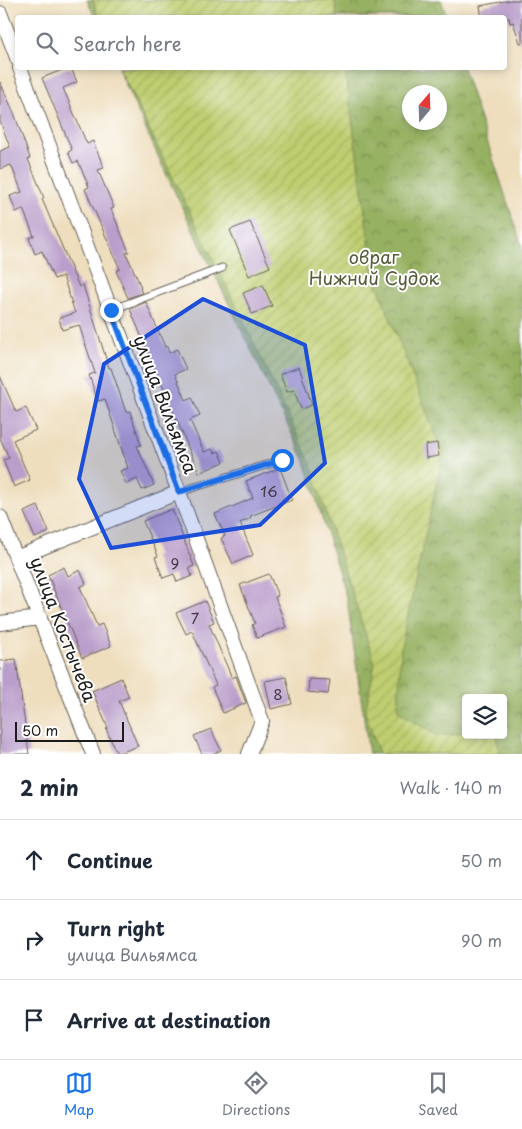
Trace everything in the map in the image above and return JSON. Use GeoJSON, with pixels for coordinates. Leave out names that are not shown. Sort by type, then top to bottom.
{"type":"FeatureCollection","features":[{"type":"Feature","properties":{"kind":"street"},"geometry":{"type":"LineString","coordinates":[[0,14],[15,52]]}},
{"type":"Feature","properties":{"kind":"street","name":"улица Вильямса"},"geometry":{"type":"LineString","coordinates":[[21,70],[179,492],[262,721],[249,754]]}},
{"type":"Feature","properties":{"kind":"street"},"geometry":{"type":"LineString","coordinates":[[16,558],[179,492]]}},
{"type":"Feature","properties":{"kind":"street","name":"улица Костычева"},"geometry":{"type":"LineString","coordinates":[[0,517],[93,754]]}},
{"type":"Feature","properties":{"kind":"street"},"geometry":{"type":"LineString","coordinates":[[0,623],[40,618]]}},
{"type":"Feature","properties":{"kind":"lane"},"geometry":{"type":"LineString","coordinates":[[111,310],[222,268]]}},
{"type":"Feature","properties":{"kind":"lane"},"geometry":{"type":"LineString","coordinates":[[179,492],[282,460]]}},
{"type":"Feature","properties":{"kind":"highlighted area"},"geometry":{"type":"Polygon","coordinates":[[[203,299],[305,345],[325,463],[260,525],[111,548],[79,479],[104,364],[203,299]]]}},
{"type":"Feature","properties":{"kind":"green space"},"geometry":{"type":"Polygon","coordinates":[[[87,0],[441,0],[446,15],[94,15],[87,0]]]}},
{"type":"Feature","properties":{"kind":"green space"},"geometry":{"type":"Polygon","coordinates":[[[93,0],[335,0],[337,15],[97,15],[93,0]]]}},
{"type":"Feature","properties":{"kind":"green space","name":"овраг Нижний Судок"},"geometry":{"type":"Polygon","coordinates":[[[119,70],[464,70],[522,246],[522,754],[369,754],[347,600],[305,461],[168,178],[119,70]]]}},
{"type":"Feature","properties":{"kind":"green space"},"geometry":{"type":"Polygon","coordinates":[[[120,70],[345,70],[374,277],[443,454],[401,647],[398,711],[437,736],[462,733],[462,739],[497,739],[500,754],[379,754],[365,712],[375,664],[309,460],[244,322],[120,70]]]}},
{"type":"Feature","properties":{"kind":"building"},"geometry":{"type":"Polygon","coordinates":[[[510,0],[522,0],[522,43],[520,43],[513,22],[510,23],[507,15],[482,15],[480,6],[510,0]]]}},
{"type":"Feature","properties":{"kind":"building"},"geometry":{"type":"Polygon","coordinates":[[[62,70],[72,70],[77,82],[63,88],[87,144],[93,141],[104,168],[98,170],[114,208],[111,209],[129,252],[126,253],[142,293],[128,298],[116,271],[120,269],[85,189],[89,187],[78,161],[73,163],[68,152],[72,150],[42,78],[62,70]]]}},
{"type":"Feature","properties":{"kind":"building"},"geometry":{"type":"Polygon","coordinates":[[[0,82],[14,113],[30,158],[28,159],[44,198],[42,199],[79,287],[83,285],[109,368],[111,368],[126,412],[130,411],[141,445],[137,446],[154,485],[142,490],[137,479],[126,484],[120,471],[128,468],[105,399],[98,401],[89,375],[95,373],[79,325],[62,330],[59,318],[75,313],[63,276],[54,279],[42,251],[35,254],[29,238],[34,236],[23,209],[16,212],[10,196],[22,192],[11,165],[0,169],[0,151],[10,147],[0,121],[0,82]]]}},
{"type":"Feature","properties":{"kind":"building"},"geometry":{"type":"Polygon","coordinates":[[[250,222],[270,267],[249,276],[230,230],[250,222]]]}},
{"type":"Feature","properties":{"kind":"building"},"geometry":{"type":"Polygon","coordinates":[[[263,285],[272,306],[252,314],[243,293],[263,285]]]}},
{"type":"Feature","properties":{"kind":"building"},"geometry":{"type":"Polygon","coordinates":[[[146,302],[165,347],[167,346],[169,353],[177,349],[186,369],[175,374],[186,400],[192,397],[200,416],[190,420],[204,452],[212,449],[214,453],[219,451],[224,462],[199,473],[130,309],[146,302]]]}},
{"type":"Feature","properties":{"kind":"building"},"geometry":{"type":"Polygon","coordinates":[[[299,367],[312,405],[301,409],[294,390],[287,392],[280,374],[299,367]]]}},
{"type":"Feature","properties":{"kind":"building"},"geometry":{"type":"Polygon","coordinates":[[[0,376],[16,412],[26,408],[36,430],[13,440],[30,480],[14,487],[3,460],[9,458],[0,438],[0,376]]]}},
{"type":"Feature","properties":{"kind":"building"},"geometry":{"type":"Polygon","coordinates":[[[437,443],[439,456],[426,458],[425,445],[437,443]]]}},
{"type":"Feature","properties":{"kind":"building"},"geometry":{"type":"Polygon","coordinates":[[[280,468],[292,500],[250,516],[251,518],[240,523],[253,555],[233,564],[221,538],[225,536],[215,514],[253,498],[246,481],[280,468]]]}},
{"type":"Feature","properties":{"kind":"building"},"geometry":{"type":"Polygon","coordinates":[[[38,506],[49,532],[35,538],[24,512],[38,506]]]}},
{"type":"Feature","properties":{"kind":"building"},"geometry":{"type":"Polygon","coordinates":[[[172,509],[194,566],[189,568],[192,576],[177,582],[174,574],[163,578],[155,557],[158,556],[143,521],[172,509]]]}},
{"type":"Feature","properties":{"kind":"building"},"geometry":{"type":"Polygon","coordinates":[[[64,567],[68,576],[80,570],[86,584],[80,587],[97,626],[102,624],[111,646],[82,658],[48,575],[64,567]]]}},
{"type":"Feature","properties":{"kind":"building"},"geometry":{"type":"Polygon","coordinates":[[[269,574],[278,596],[275,597],[286,627],[257,638],[252,625],[255,623],[240,585],[269,574]]]}},
{"type":"Feature","properties":{"kind":"building"},"geometry":{"type":"Polygon","coordinates":[[[205,601],[214,622],[209,624],[232,678],[236,676],[246,703],[223,713],[212,687],[216,685],[192,631],[186,634],[176,613],[205,601]]]}},
{"type":"Feature","properties":{"kind":"building"},"geometry":{"type":"Polygon","coordinates":[[[16,659],[29,754],[0,754],[0,661],[16,659]]]}},
{"type":"Feature","properties":{"kind":"building"},"geometry":{"type":"Polygon","coordinates":[[[286,677],[292,704],[271,709],[265,681],[286,677]]]}},
{"type":"Feature","properties":{"kind":"building"},"geometry":{"type":"Polygon","coordinates":[[[121,678],[129,697],[119,701],[138,746],[117,754],[92,691],[121,678]]]}},
{"type":"Feature","properties":{"kind":"building"},"geometry":{"type":"Polygon","coordinates":[[[309,679],[330,680],[328,694],[308,692],[309,679]]]}},
{"type":"Feature","properties":{"kind":"building"},"geometry":{"type":"Polygon","coordinates":[[[211,729],[221,750],[213,754],[202,754],[194,736],[211,729]]]}},
{"type":"Feature","properties":{"kind":"route"},"geometry":{"type":"LineString","coordinates":[[111,310],[179,492],[282,460]]}}]}
